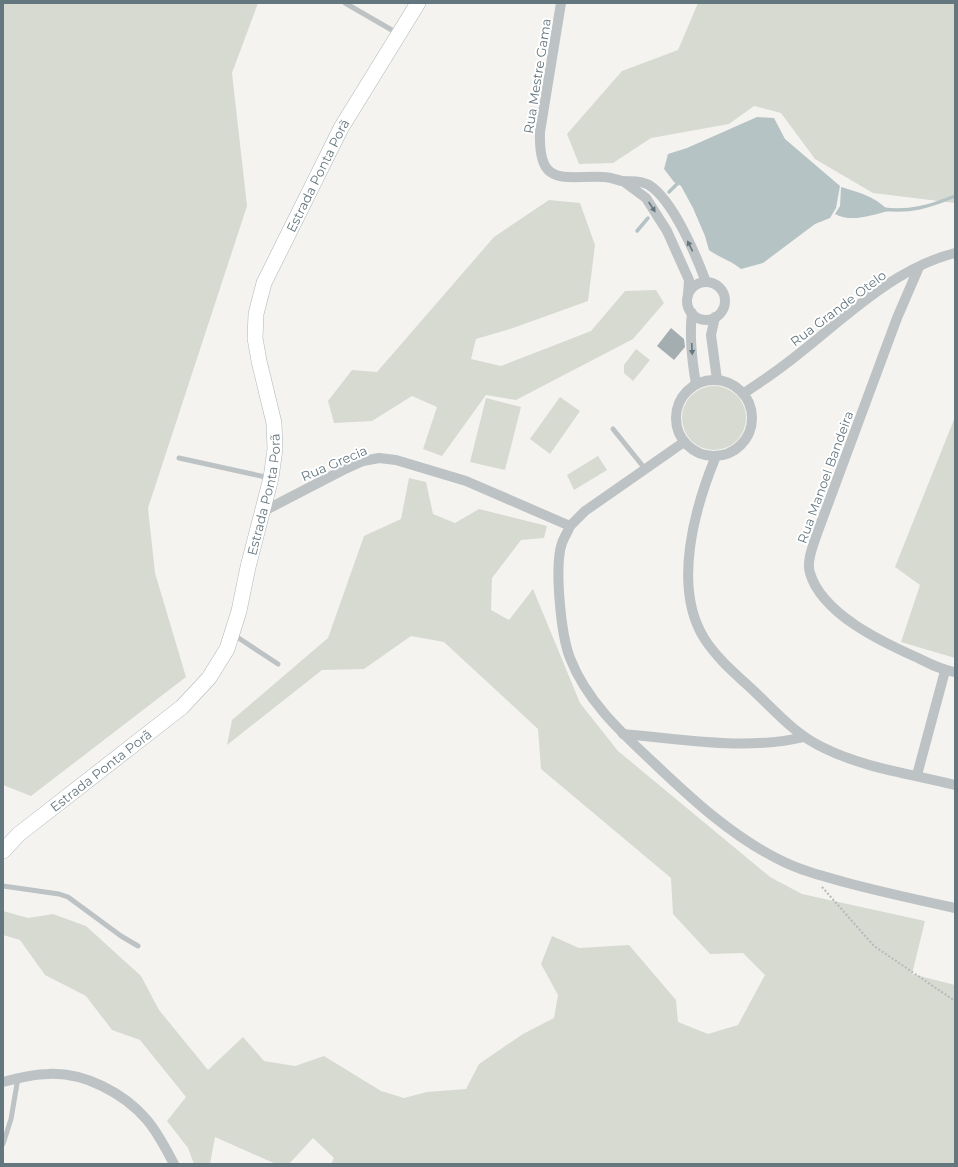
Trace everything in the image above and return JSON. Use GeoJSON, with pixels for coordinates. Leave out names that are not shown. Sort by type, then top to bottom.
{"type":"FeatureCollection","features":[{"type":"Feature","properties":{"kind":"main road","name":"Estrada Ponta Porã"},"geometry":{"type":"LineString","coordinates":[[3,851],[20,834],[182,707],[209,678],[227,649],[271,478],[275,449],[274,423],[255,338],[256,314],[264,283],[341,128],[418,3]]}},
{"type":"Feature","properties":{"kind":"street","name":"Rua Mestre Gama"},"geometry":{"type":"LineString","coordinates":[[561,3],[540,132],[540,146],[543,161],[549,170],[558,177],[605,177],[623,181],[638,180],[650,186],[661,196],[679,222],[706,282]]}},
{"type":"Feature","properties":{"kind":"street","name":"Rua Mestre Gama"},"geometry":{"type":"LineString","coordinates":[[623,181],[646,198],[667,231],[689,280],[688,295]]}},
{"type":"Feature","properties":{"kind":"street","name":"Rua Grande Otelo"},"geometry":{"type":"LineString","coordinates":[[743,394],[783,366],[858,306],[888,285],[919,267],[955,253]]}},
{"type":"Feature","properties":{"kind":"street","name":"Rua Manoel Bandeira"},"geometry":{"type":"LineString","coordinates":[[919,267],[897,318],[818,531],[811,553],[809,572],[816,587],[832,606],[853,623],[877,639],[950,671]]}},
{"type":"Feature","properties":{"kind":"street"},"geometry":{"type":"LineString","coordinates":[[715,317],[703,319],[692,313],[688,308],[688,295],[695,286],[706,282],[716,285],[724,297],[724,307],[715,317],[711,335],[716,380]]}},
{"type":"Feature","properties":{"kind":"street"},"geometry":{"type":"LineString","coordinates":[[692,313],[690,328],[696,384]]}},
{"type":"Feature","properties":{"kind":"street"},"geometry":{"type":"LineString","coordinates":[[716,380],[731,384],[743,394],[750,410],[750,428],[746,438],[738,447],[728,453],[716,456],[696,452],[684,442],[676,425],[676,413],[686,392],[696,384],[716,380]]}},
{"type":"Feature","properties":{"kind":"street"},"geometry":{"type":"LineString","coordinates":[[684,442],[646,470],[584,511],[570,526],[562,544],[559,571],[563,628],[570,658],[585,686],[601,710],[623,734],[678,786],[740,836],[778,859],[809,872],[872,889],[955,908]]}},
{"type":"Feature","properties":{"kind":"street"},"geometry":{"type":"LineString","coordinates":[[716,456],[705,483],[688,568],[690,594],[696,618],[703,637],[719,658],[804,737],[843,756],[955,785]]}},
{"type":"Feature","properties":{"kind":"street","name":"Rua Grecia"},"geometry":{"type":"LineString","coordinates":[[262,512],[343,470],[363,461],[379,458],[396,460],[466,481],[570,526]]}},
{"type":"Feature","properties":{"kind":"street"},"geometry":{"type":"LineString","coordinates":[[917,776],[950,671]]}},
{"type":"Feature","properties":{"kind":"street"},"geometry":{"type":"LineString","coordinates":[[623,734],[755,745],[780,743],[804,737]]}},
{"type":"Feature","properties":{"kind":"street"},"geometry":{"type":"LineString","coordinates":[[3,1082],[49,1073],[88,1080],[116,1093],[146,1119],[174,1164]]}},
{"type":"Feature","properties":{"kind":"lane"},"geometry":{"type":"LineString","coordinates":[[345,3],[400,34]]}},
{"type":"Feature","properties":{"kind":"lane"},"geometry":{"type":"LineString","coordinates":[[613,429],[646,470]]}},
{"type":"Feature","properties":{"kind":"lane"},"geometry":{"type":"LineString","coordinates":[[179,458],[271,478]]}},
{"type":"Feature","properties":{"kind":"lane"},"geometry":{"type":"LineString","coordinates":[[232,634],[278,664]]}},
{"type":"Feature","properties":{"kind":"lane"},"geometry":{"type":"LineString","coordinates":[[3,886],[59,894],[68,897],[121,936],[138,946]]}},
{"type":"Feature","properties":{"kind":"lane"},"geometry":{"type":"LineString","coordinates":[[3,1144],[11,1120],[18,1078]]}},
{"type":"Feature","properties":{"kind":"path"},"geometry":{"type":"LineString","coordinates":[[809,872],[874,946],[955,1001]]}},
{"type":"Feature","properties":{"kind":"shaded area"},"geometry":{"type":"Polygon","coordinates":[[[3,3],[258,3],[232,73],[247,206],[148,508],[155,573],[186,677],[31,796],[3,785],[3,3]]]}},
{"type":"Feature","properties":{"kind":"shaded area"},"geometry":{"type":"Polygon","coordinates":[[[698,3],[955,3],[955,203],[873,193],[815,159],[781,113],[754,106],[729,124],[651,138],[613,163],[579,164],[567,134],[622,71],[678,50],[698,3]]]}},
{"type":"Feature","properties":{"kind":"shaded area"},"geometry":{"type":"Polygon","coordinates":[[[757,117],[774,118],[785,139],[840,186],[836,208],[830,218],[815,224],[763,263],[741,269],[709,250],[705,236],[693,208],[681,186],[674,182],[664,169],[668,154],[687,148],[757,117]]]}},
{"type":"Feature","properties":{"kind":"shaded area"},"geometry":{"type":"Polygon","coordinates":[[[841,187],[872,198],[889,211],[855,218],[841,217],[835,214],[840,206],[841,187]]]}},
{"type":"Feature","properties":{"kind":"shaded area"},"geometry":{"type":"Polygon","coordinates":[[[549,200],[580,203],[595,245],[588,301],[513,328],[476,339],[471,359],[501,366],[591,331],[625,291],[656,290],[664,303],[633,339],[516,400],[486,395],[442,456],[423,449],[437,407],[412,396],[372,421],[334,423],[328,401],[352,370],[377,372],[494,237],[549,200]]]}},
{"type":"Feature","properties":{"kind":"shaded area"},"geometry":{"type":"Polygon","coordinates":[[[636,349],[650,360],[633,381],[624,373],[624,365],[636,349]]]}},
{"type":"Feature","properties":{"kind":"shaded area"},"geometry":{"type":"Polygon","coordinates":[[[714,386],[726,388],[737,395],[744,406],[746,418],[744,430],[737,441],[726,448],[714,450],[702,448],[691,441],[684,430],[682,418],[684,406],[691,395],[702,388],[714,386]]]}},
{"type":"Feature","properties":{"kind":"shaded area"},"geometry":{"type":"Polygon","coordinates":[[[560,397],[580,411],[550,454],[530,439],[560,397]]]}},
{"type":"Feature","properties":{"kind":"shaded area"},"geometry":{"type":"Polygon","coordinates":[[[486,398],[521,407],[505,470],[470,462],[486,398]]]}},
{"type":"Feature","properties":{"kind":"shaded area"},"geometry":{"type":"Polygon","coordinates":[[[955,417],[955,658],[901,642],[920,585],[895,567],[955,417]]]}},
{"type":"Feature","properties":{"kind":"shaded area"},"geometry":{"type":"Polygon","coordinates":[[[598,456],[607,470],[574,490],[567,475],[598,456]]]}},
{"type":"Feature","properties":{"kind":"shaded area"},"geometry":{"type":"Polygon","coordinates":[[[409,478],[426,482],[433,514],[455,523],[479,509],[547,526],[544,538],[521,540],[492,578],[491,610],[509,620],[533,589],[580,703],[618,751],[770,877],[802,894],[925,921],[912,974],[955,985],[955,1164],[331,1164],[334,1158],[313,1138],[289,1164],[276,1164],[215,1137],[210,1164],[194,1164],[188,1148],[167,1121],[186,1097],[140,1040],[112,1030],[86,996],[45,975],[20,940],[3,935],[3,911],[28,918],[53,914],[86,926],[141,976],[159,1010],[208,1070],[243,1037],[264,1061],[295,1066],[324,1056],[381,1091],[404,1098],[427,1092],[466,1089],[479,1064],[523,1034],[554,1018],[558,995],[541,964],[552,936],[579,948],[629,945],[676,1000],[678,1022],[708,1034],[738,1025],[765,975],[743,953],[710,954],[673,914],[671,878],[541,769],[538,729],[444,642],[411,636],[364,669],[322,670],[227,745],[232,720],[328,638],[364,536],[401,519],[409,478]]]}},
{"type":"Feature","properties":{"kind":"building"},"geometry":{"type":"Polygon","coordinates":[[[671,328],[684,339],[685,347],[674,360],[657,346],[671,328]]]}},
{"type":"Feature","properties":{"kind":"waterway"},"geometry":{"type":"LineString","coordinates":[[669,192],[677,184]]}},
{"type":"Feature","properties":{"kind":"waterway"},"geometry":{"type":"LineString","coordinates":[[883,209],[902,210],[920,208],[955,196]]}},
{"type":"Feature","properties":{"kind":"waterway"},"geometry":{"type":"LineString","coordinates":[[637,231],[648,218]]}}]}
